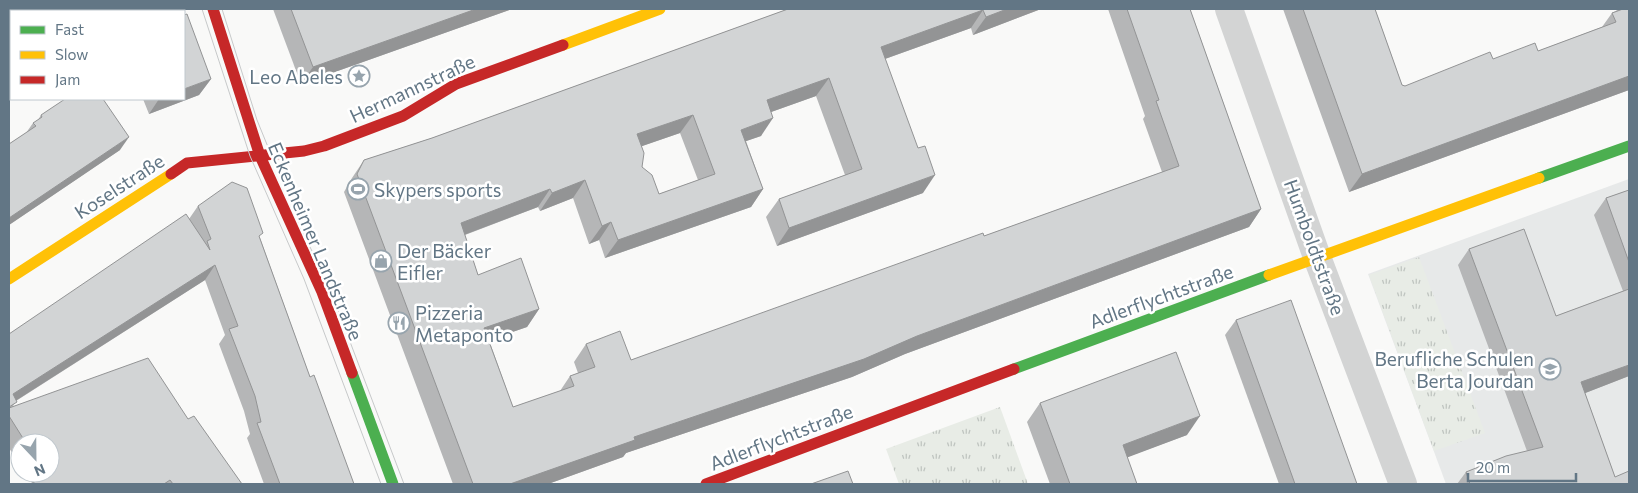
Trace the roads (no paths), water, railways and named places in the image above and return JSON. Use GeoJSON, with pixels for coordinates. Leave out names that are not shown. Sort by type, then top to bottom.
{"type":"FeatureCollection","features":[{"type":"Feature","properties":{"kind":"street","name":"Eckenheimer Landstraße"},"geometry":{"type":"LineString","coordinates":[[213,9],[260,156],[322,292],[393,484]]}},
{"type":"Feature","properties":{"kind":"street","name":"Hermannstraße"},"geometry":{"type":"LineString","coordinates":[[260,156],[304,151],[330,144],[404,116],[456,84],[660,9]]}},
{"type":"Feature","properties":{"kind":"street","name":"Humboldtstraße"},"geometry":{"type":"LineString","coordinates":[[1229,9],[1317,257],[1403,484]]}},
{"type":"Feature","properties":{"kind":"street","name":"Adlerflychtstraße"},"geometry":{"type":"LineString","coordinates":[[706,484],[1317,257],[1629,146]]}},
{"type":"Feature","properties":{"kind":"street","name":"Koselstraße"},"geometry":{"type":"LineString","coordinates":[[9,279],[187,163],[260,156]]}},
{"type":"Feature","properties":{"kind":"tram line"},"geometry":{"type":"LineString","coordinates":[[202,9],[250,156],[304,279],[381,484]]}},
{"type":"Feature","properties":{"kind":"tram line"},"geometry":{"type":"LineString","coordinates":[[222,9],[257,120],[301,228],[330,289],[404,484]]}},
{"type":"Feature","properties":{"kind":"place","name":"Leo Abeles"},"geometry":{"type":"Point","coordinates":[359,76]}},
{"type":"Feature","properties":{"kind":"place","name":"Skypers sports"},"geometry":{"type":"Point","coordinates":[358,189]}},
{"type":"Feature","properties":{"kind":"place","name":"Der Bäcker Eifler"},"geometry":{"type":"Point","coordinates":[381,261]}},
{"type":"Feature","properties":{"kind":"place","name":"Pizzeria Metaponto"},"geometry":{"type":"Point","coordinates":[399,323]}},
{"type":"Feature","properties":{"kind":"place","name":"Berufliche Schulen Berta Jourdan"},"geometry":{"type":"Point","coordinates":[1550,369]}}]}
